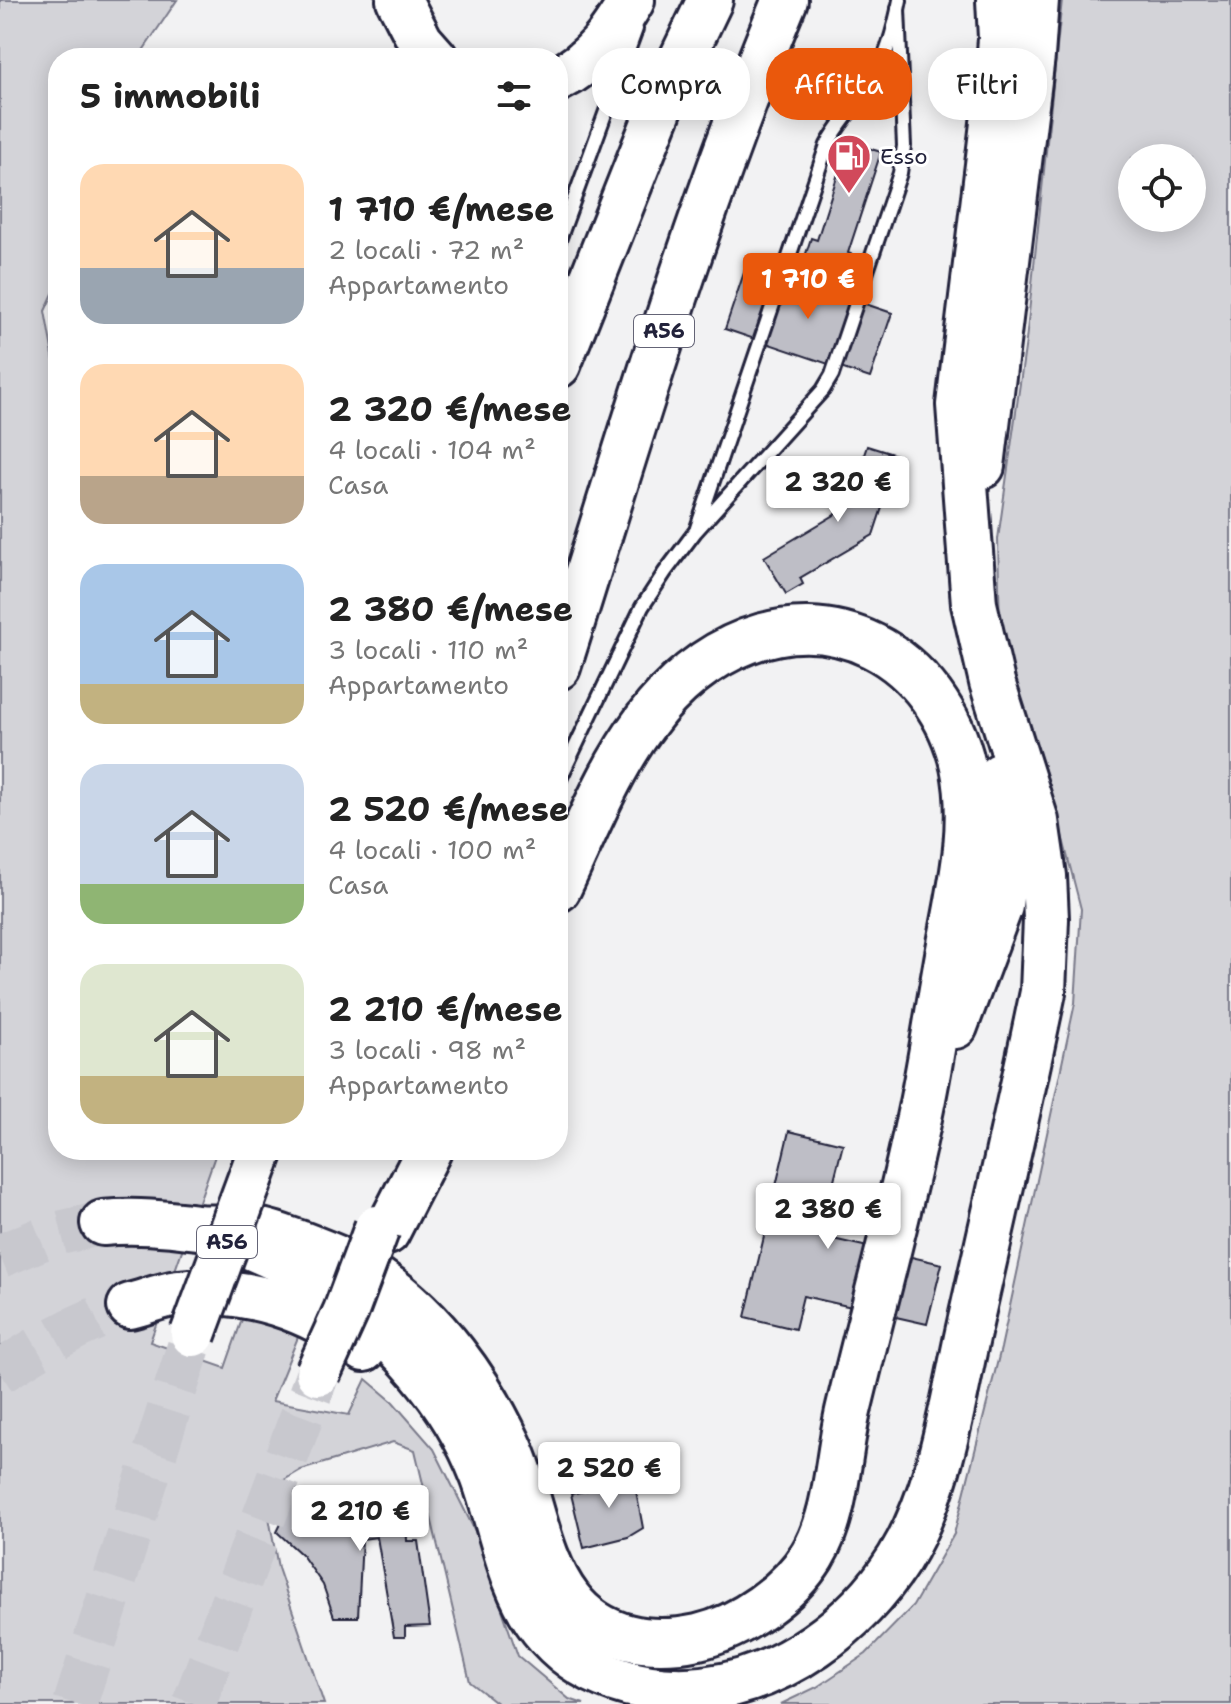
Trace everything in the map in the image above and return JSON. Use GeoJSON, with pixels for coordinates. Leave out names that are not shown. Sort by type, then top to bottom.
{"type":"FeatureCollection","features":[{"type":"Feature","properties":{"kind":"highway"},"geometry":{"type":"LineString","coordinates":[[379,0],[403,48]]}},
{"type":"Feature","properties":{"kind":"highway"},"geometry":{"type":"LineString","coordinates":[[399,0],[426,48]]}},
{"type":"Feature","properties":{"kind":"highway"},"geometry":{"type":"LineString","coordinates":[[568,340],[655,119],[710,0]]}},
{"type":"Feature","properties":{"kind":"highway","name":"A56"},"geometry":{"type":"LineString","coordinates":[[568,635],[689,253],[745,95],[785,0]]}},
{"type":"Feature","properties":{"kind":"highway"},"geometry":{"type":"LineString","coordinates":[[919,1118],[1000,906],[1007,846],[1001,780],[958,641],[944,547],[938,467],[943,363],[981,70],[979,0]]}},
{"type":"Feature","properties":{"kind":"highway"},"geometry":{"type":"LineString","coordinates":[[207,1228],[318,1281],[405,1352],[450,1409],[467,1441],[482,1475],[513,1578],[527,1605],[543,1630],[585,1666],[613,1679],[683,1691],[715,1688],[746,1680],[816,1645],[847,1621],[877,1591],[901,1557],[919,1520],[944,1437],[1043,992],[1044,876],[1036,821],[992,682],[974,604],[959,405],[998,82],[1001,38],[999,0]]}},
{"type":"Feature","properties":{"kind":"highway"},"geometry":{"type":"LineString","coordinates":[[974,604],[976,529],[983,459],[1032,56],[1036,0]]}},
{"type":"Feature","properties":{"kind":"highway"},"geometry":{"type":"LineString","coordinates":[[568,74],[593,55],[637,7]]}},
{"type":"Feature","properties":{"kind":"highway"},"geometry":{"type":"LineString","coordinates":[[103,1223],[146,1221],[207,1228],[239,1226],[272,1233],[342,1260],[373,1276],[396,1293],[450,1349],[492,1412],[519,1466],[551,1568],[567,1597],[581,1612],[616,1635],[642,1641],[674,1641],[706,1635],[732,1625],[761,1607],[809,1561],[824,1533],[830,1511],[842,1435],[919,1118],[965,846],[967,798],[957,742],[946,717],[917,679],[897,660],[872,645],[843,634],[811,630],[780,630],[753,637],[695,669],[647,718],[624,754],[568,869]]}},
{"type":"Feature","properties":{"kind":"highway","name":"A56"},"geometry":{"type":"LineString","coordinates":[[193,1334],[257,1160]]}},
{"type":"Feature","properties":{"kind":"highway"},"geometry":{"type":"LineString","coordinates":[[382,1230],[400,1160]]}},
{"type":"Feature","properties":{"kind":"highway"},"geometry":{"type":"LineString","coordinates":[[318,1373],[382,1230],[423,1160]]}},
{"type":"Feature","properties":{"kind":"highway"},"geometry":{"type":"LineString","coordinates":[[130,1306],[176,1293],[236,1295],[270,1300],[305,1312],[341,1332],[367,1352],[411,1395],[451,1450],[503,1540]]}},
{"type":"Feature","properties":{"kind":"lane"},"geometry":{"type":"LineString","coordinates":[[695,532],[827,145],[875,77],[884,58],[899,5]]}},
{"type":"Feature","properties":{"kind":"lane"},"geometry":{"type":"LineString","coordinates":[[568,762],[642,607],[695,532],[823,390],[832,375],[900,173],[904,146],[899,5]]}},
{"type":"Feature","properties":{"kind":"lane"},"geometry":{"type":"LineString","coordinates":[[568,213],[637,7]]}},
{"type":"Feature","properties":{"kind":"shaded area"},"geometry":{"type":"Polygon","coordinates":[[[0,0],[177,0],[145,48],[48,48],[48,305],[45,311],[48,328],[48,1160],[214,1160],[150,1342],[225,1368],[246,1308],[303,1325],[272,1401],[349,1415],[366,1379],[393,1402],[434,1449],[475,1531],[518,1656],[569,1699],[584,1704],[498,1704],[470,1682],[415,1450],[393,1442],[301,1470],[274,1486],[266,1500],[278,1568],[324,1704],[0,1704],[0,0]]]}},
{"type":"Feature","properties":{"kind":"shaded area"},"geometry":{"type":"Polygon","coordinates":[[[1062,0],[1231,0],[1231,1704],[781,1704],[817,1687],[866,1654],[913,1606],[954,1534],[1001,1348],[1075,1003],[1081,909],[1047,777],[1000,634],[998,539],[1026,341],[1062,0]]]}},
{"type":"Feature","properties":{"kind":"building","name":"Esso"},"geometry":{"type":"Polygon","coordinates":[[[848,142],[881,152],[848,253],[853,255],[840,295],[797,282],[811,238],[817,240],[848,142]]]}},
{"type":"Feature","properties":{"kind":"building"},"geometry":{"type":"Polygon","coordinates":[[[747,264],[892,313],[870,378],[725,329],[747,264]]]}},
{"type":"Feature","properties":{"kind":"building"},"geometry":{"type":"Polygon","coordinates":[[[867,446],[899,456],[873,535],[800,578],[803,584],[786,594],[764,557],[846,508],[867,446]]]}},
{"type":"Feature","properties":{"kind":"building"},"geometry":{"type":"Polygon","coordinates":[[[789,1131],[843,1144],[820,1236],[942,1264],[927,1324],[803,1296],[795,1329],[745,1317],[789,1131]]]}},
{"type":"Feature","properties":{"kind":"building"},"geometry":{"type":"Polygon","coordinates":[[[631,1464],[643,1528],[628,1537],[584,1548],[571,1494],[617,1483],[615,1467],[631,1464]]]}},
{"type":"Feature","properties":{"kind":"building"},"geometry":{"type":"Polygon","coordinates":[[[297,1491],[330,1504],[405,1491],[407,1541],[418,1541],[430,1626],[405,1627],[405,1637],[394,1637],[377,1537],[362,1539],[358,1617],[334,1617],[323,1585],[302,1555],[277,1532],[297,1491]]]}},
{"type":"Feature","properties":{"kind":"tunnel"},"geometry":{"type":"LineString","coordinates":[[0,1256],[51,1235],[103,1223]]}},
{"type":"Feature","properties":{"kind":"tunnel"},"geometry":{"type":"LineString","coordinates":[[0,1372],[63,1334],[130,1306]]}},
{"type":"Feature","properties":{"kind":"tunnel"},"geometry":{"type":"LineString","coordinates":[[75,1704],[193,1334]]}},
{"type":"Feature","properties":{"kind":"tunnel"},"geometry":{"type":"LineString","coordinates":[[194,1704],[318,1373]]}},
{"type":"Feature","properties":{"kind":"place","name":"Esso"},"geometry":{"type":"Point","coordinates":[849,195]}}]}
